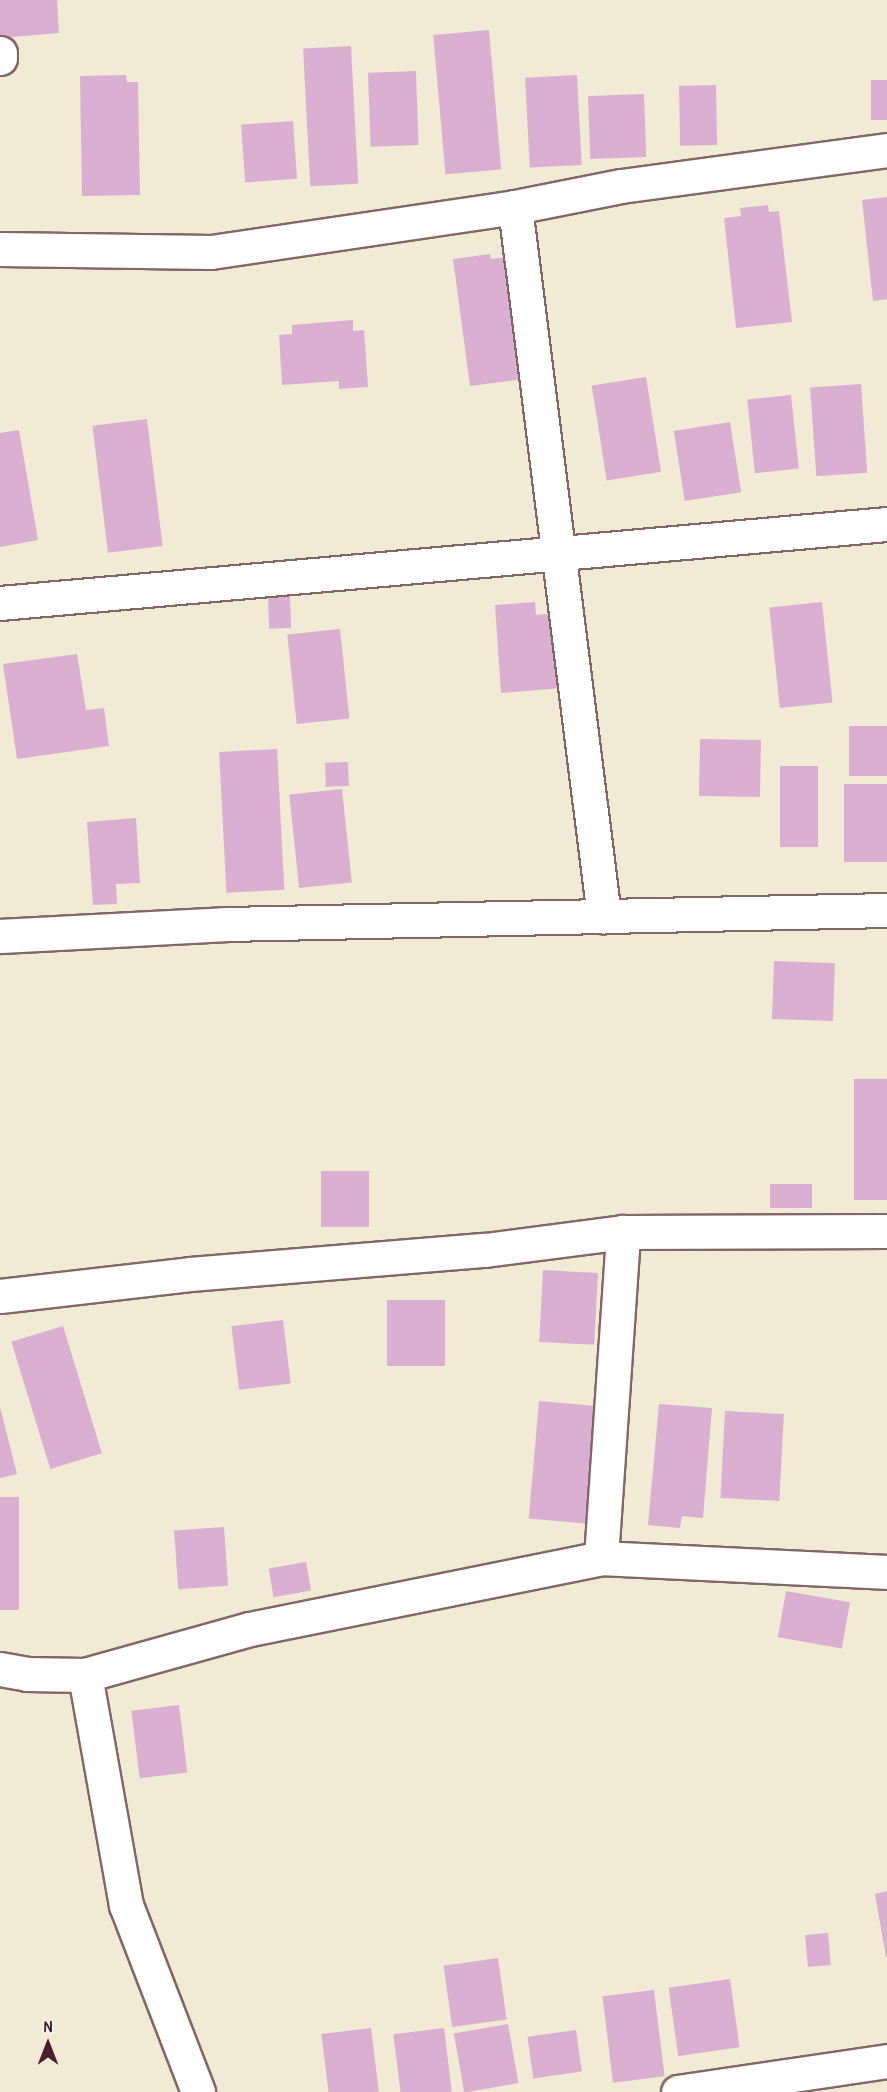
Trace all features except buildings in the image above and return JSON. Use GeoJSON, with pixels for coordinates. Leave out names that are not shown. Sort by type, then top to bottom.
{"type":"FeatureCollection","features":[{"type":"Feature","properties":{"kind":"street"},"geometry":{"type":"LineString","coordinates":[[0,53],[0,58]]}},
{"type":"Feature","properties":{"kind":"street"},"geometry":{"type":"LineString","coordinates":[[0,249],[211,252],[515,207],[621,186],[887,150]]}},
{"type":"Feature","properties":{"kind":"street"},"geometry":{"type":"LineString","coordinates":[[515,207],[604,916]]}},
{"type":"Feature","properties":{"kind":"street"},"geometry":{"type":"LineString","coordinates":[[0,603],[887,524]]}},
{"type":"Feature","properties":{"kind":"street"},"geometry":{"type":"LineString","coordinates":[[0,936],[226,924],[887,910]]}},
{"type":"Feature","properties":{"kind":"street"},"geometry":{"type":"LineString","coordinates":[[0,1296],[190,1274],[485,1250],[623,1232],[887,1231]]}},
{"type":"Feature","properties":{"kind":"street"},"geometry":{"type":"LineString","coordinates":[[601,1558],[623,1232]]}},
{"type":"Feature","properties":{"kind":"street"},"geometry":{"type":"LineString","coordinates":[[0,1669],[27,1674],[85,1675],[250,1629],[601,1558],[887,1572]]}},
{"type":"Feature","properties":{"kind":"street"},"geometry":{"type":"LineString","coordinates":[[85,1675],[126,1905],[198,2092]]}},
{"type":"Feature","properties":{"kind":"street"},"geometry":{"type":"LineString","coordinates":[[678,2092],[887,2061]]}}]}
